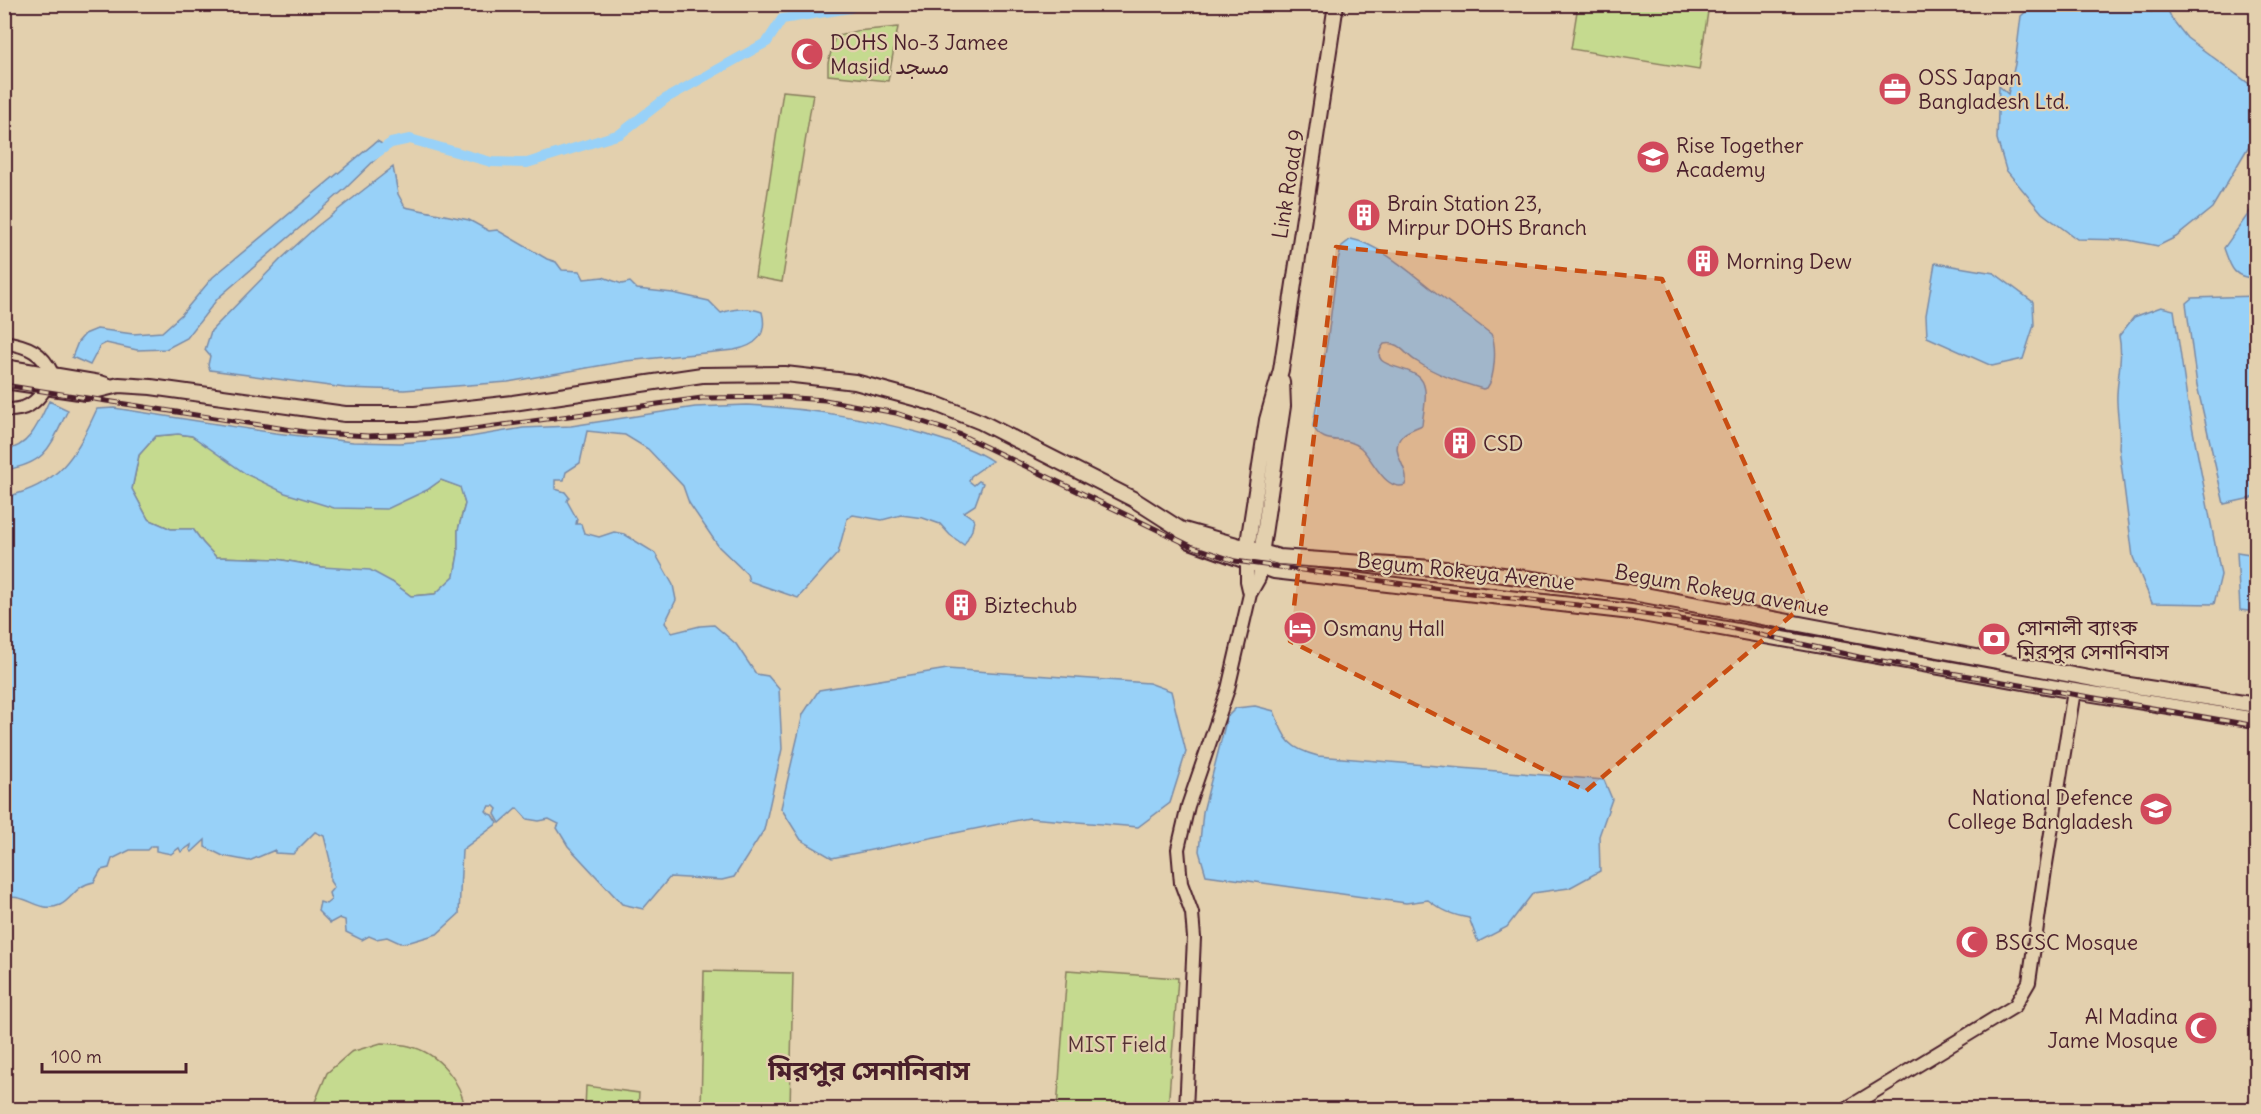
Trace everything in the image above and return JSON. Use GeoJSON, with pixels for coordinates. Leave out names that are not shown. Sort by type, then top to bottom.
{"type":"FeatureCollection","features":[{"type":"Feature","properties":{"kind":"main road","name":"Link Road 9"},"geometry":{"type":"LineString","coordinates":[[1253,557],[1283,406],[1281,370],[1336,4]]}},
{"type":"Feature","properties":{"kind":"main road"},"geometry":{"type":"LineString","coordinates":[[4,368],[49,381]]}},
{"type":"Feature","properties":{"kind":"main road","name":"Begum Rokeya Avenue"},"geometry":{"type":"LineString","coordinates":[[49,381],[86,393],[109,386],[151,387],[345,414],[415,414],[513,403],[702,375],[742,373],[806,376],[855,382],[960,413],[1037,449],[1133,499],[1180,529],[1190,541],[1253,557],[1274,571],[1631,612],[2074,691],[2256,720]]}},
{"type":"Feature","properties":{"kind":"main road"},"geometry":{"type":"LineString","coordinates":[[4,381],[49,381]]}},
{"type":"Feature","properties":{"kind":"main road","name":"Begum Rokeya avenue"},"geometry":{"type":"LineString","coordinates":[[1253,557],[1474,571],[1628,592],[2110,682],[2256,705]]}},
{"type":"Feature","properties":{"kind":"street"},"geometry":{"type":"LineString","coordinates":[[4,342],[26,346],[46,361],[49,381],[37,401],[31,406],[4,410]]}},
{"type":"Feature","properties":{"kind":"street"},"geometry":{"type":"LineString","coordinates":[[1186,1110],[1194,938],[1192,913],[1181,883],[1178,849],[1188,806],[1228,689],[1250,594],[1259,578],[1253,557]]}},
{"type":"Feature","properties":{"kind":"street"},"geometry":{"type":"LineString","coordinates":[[1844,1110],[2015,1006],[2029,982],[2074,691]]}},
{"type":"Feature","properties":{"kind":"highlighted area"},"geometry":{"type":"Polygon","coordinates":[[[1336,247],[1662,279],[1807,602],[1586,791],[1290,641],[1336,247]]]}},
{"type":"Feature","properties":{"kind":"green space"},"geometry":{"type":"Polygon","coordinates":[[[1578,5],[1709,5],[1699,70],[1571,49],[1578,5]]]}},
{"type":"Feature","properties":{"kind":"green space"},"geometry":{"type":"Polygon","coordinates":[[[898,27],[888,81],[828,75],[828,63],[835,37],[856,31],[898,27]]]}},
{"type":"Feature","properties":{"kind":"green space"},"geometry":{"type":"Polygon","coordinates":[[[783,91],[813,94],[782,282],[755,277],[783,91]]]}},
{"type":"Feature","properties":{"kind":"green space"},"geometry":{"type":"Polygon","coordinates":[[[178,434],[192,436],[206,444],[427,490],[441,480],[461,487],[465,504],[458,530],[458,554],[454,577],[435,594],[411,596],[392,582],[322,567],[277,559],[216,557],[193,529],[171,529],[148,519],[132,489],[139,455],[156,436],[178,434]]]}},
{"type":"Feature","properties":{"kind":"green space","name":"MIST Field"},"geometry":{"type":"Polygon","coordinates":[[[1067,970],[1178,978],[1168,1109],[1057,1109],[1067,970]]]}},
{"type":"Feature","properties":{"kind":"green space"},"geometry":{"type":"Polygon","coordinates":[[[704,971],[793,973],[790,1109],[701,1109],[704,971]]]}},
{"type":"Feature","properties":{"kind":"green space"},"geometry":{"type":"Polygon","coordinates":[[[381,1043],[409,1046],[430,1055],[439,1062],[459,1088],[465,1109],[312,1109],[327,1073],[351,1052],[381,1043]]]}},
{"type":"Feature","properties":{"kind":"green space"},"geometry":{"type":"Polygon","coordinates":[[[586,1086],[639,1093],[638,1109],[585,1109],[586,1086]]]}},
{"type":"Feature","properties":{"kind":"water"},"geometry":{"type":"Polygon","coordinates":[[[2033,5],[2142,5],[2151,12],[2166,6],[2172,19],[2187,38],[2256,89],[2256,134],[2212,208],[2176,237],[2158,246],[2128,240],[2077,239],[2042,213],[2006,170],[1997,139],[1999,86],[2008,94],[2015,64],[2021,16],[2033,5]]]}},
{"type":"Feature","properties":{"kind":"water"},"geometry":{"type":"Polygon","coordinates":[[[377,141],[382,144],[383,152],[346,188],[218,298],[187,338],[166,349],[137,350],[106,343],[100,346],[90,365],[72,357],[78,342],[85,334],[97,329],[133,334],[162,332],[181,315],[213,277],[377,141]]]}},
{"type":"Feature","properties":{"kind":"water"},"geometry":{"type":"Polygon","coordinates":[[[393,167],[398,194],[405,207],[469,220],[489,231],[497,230],[556,262],[562,270],[580,271],[584,279],[603,277],[622,284],[630,282],[637,289],[673,293],[709,301],[721,313],[742,309],[762,312],[762,333],[748,346],[734,350],[626,361],[508,382],[404,390],[345,388],[210,370],[208,365],[210,356],[205,350],[211,331],[280,260],[316,227],[393,167]]]}},
{"type":"Feature","properties":{"kind":"water"},"geometry":{"type":"Polygon","coordinates":[[[2256,203],[2256,278],[2248,278],[2234,270],[2224,248],[2256,203]]]}},
{"type":"Feature","properties":{"kind":"water"},"geometry":{"type":"Polygon","coordinates":[[[1351,239],[1373,247],[1395,260],[1491,334],[1493,339],[1493,369],[1490,383],[1487,388],[1483,389],[1457,381],[1424,366],[1394,344],[1384,344],[1380,358],[1420,378],[1425,388],[1422,425],[1404,434],[1397,447],[1405,472],[1405,485],[1391,484],[1366,453],[1355,444],[1323,437],[1313,426],[1338,260],[1342,246],[1351,239]]]}},
{"type":"Feature","properties":{"kind":"water"},"geometry":{"type":"Polygon","coordinates":[[[1935,263],[1994,273],[2033,302],[2034,325],[2023,359],[1992,366],[1927,337],[1926,315],[1935,263]]]}},
{"type":"Feature","properties":{"kind":"water"},"geometry":{"type":"Polygon","coordinates":[[[2256,296],[2256,497],[2224,504],[2197,385],[2186,303],[2192,298],[2256,296]]]}},
{"type":"Feature","properties":{"kind":"water"},"geometry":{"type":"Polygon","coordinates":[[[2161,307],[2174,310],[2188,405],[2221,575],[2214,604],[2152,603],[2133,557],[2119,447],[2117,401],[2119,336],[2134,317],[2161,307]]]}},
{"type":"Feature","properties":{"kind":"water"},"geometry":{"type":"Polygon","coordinates":[[[49,401],[68,410],[46,451],[30,463],[5,470],[5,450],[14,448],[27,439],[49,401]]]}},
{"type":"Feature","properties":{"kind":"water"},"geometry":{"type":"Polygon","coordinates":[[[747,405],[815,411],[858,418],[941,439],[985,456],[992,461],[971,476],[969,481],[974,485],[979,481],[983,483],[975,505],[964,512],[974,519],[972,530],[964,545],[940,524],[923,518],[901,515],[882,520],[853,515],[847,519],[838,553],[798,598],[749,581],[747,574],[719,547],[689,503],[683,486],[648,449],[625,435],[587,431],[580,463],[566,472],[564,480],[555,480],[555,489],[565,492],[569,497],[567,501],[577,519],[576,524],[581,524],[584,533],[599,537],[614,532],[624,534],[655,553],[673,585],[676,600],[665,623],[672,633],[714,625],[736,644],[756,674],[768,676],[779,689],[782,749],[764,830],[734,877],[722,880],[670,877],[643,909],[622,904],[568,846],[557,828],[559,824],[549,819],[539,821],[527,819],[517,808],[500,823],[495,814],[497,809],[489,806],[486,811],[493,815],[498,823],[462,850],[459,914],[437,934],[410,942],[400,943],[387,937],[376,939],[369,936],[362,940],[346,932],[345,920],[339,918],[330,923],[318,911],[320,902],[326,904],[331,900],[329,893],[334,887],[330,881],[330,860],[324,836],[315,832],[293,854],[275,853],[275,850],[249,861],[223,856],[205,847],[205,840],[192,852],[191,845],[181,852],[179,848],[171,854],[156,851],[156,846],[151,846],[147,850],[130,850],[112,859],[109,868],[101,870],[94,882],[82,886],[60,905],[44,907],[19,898],[5,897],[5,497],[24,492],[52,477],[72,455],[97,409],[114,408],[275,433],[353,442],[400,443],[470,437],[523,428],[571,426],[695,407],[747,405]],[[178,434],[156,436],[139,455],[132,489],[148,519],[171,529],[193,529],[216,557],[277,559],[322,567],[370,570],[411,596],[435,594],[454,576],[458,554],[458,530],[465,504],[460,487],[441,480],[427,490],[387,509],[334,508],[285,493],[246,474],[192,436],[178,434]]]}},
{"type":"Feature","properties":{"kind":"water"},"geometry":{"type":"Polygon","coordinates":[[[2237,552],[2256,555],[2256,612],[2240,610],[2237,552]]]}},
{"type":"Feature","properties":{"kind":"water"},"geometry":{"type":"Polygon","coordinates":[[[947,669],[1149,683],[1171,691],[1186,752],[1170,803],[1138,827],[1029,818],[832,858],[801,840],[781,808],[803,714],[819,690],[947,669]]]}},
{"type":"Feature","properties":{"kind":"water"},"geometry":{"type":"Polygon","coordinates":[[[1255,706],[1274,711],[1281,729],[1293,746],[1318,756],[1604,780],[1612,799],[1599,836],[1600,871],[1569,888],[1533,893],[1507,927],[1478,942],[1469,918],[1447,912],[1428,900],[1406,903],[1206,875],[1199,851],[1203,812],[1227,717],[1236,708],[1255,706]]]}},
{"type":"Feature","properties":{"kind":"waterway"},"geometry":{"type":"LineString","coordinates":[[371,157],[391,143],[410,139],[491,162],[527,163],[620,134],[665,99],[767,42],[782,19],[850,8],[857,4]]}},
{"type":"Feature","properties":{"kind":"railway"},"geometry":{"type":"LineString","coordinates":[[4,385],[305,432],[368,436],[444,433],[702,398],[781,397],[825,400],[896,413],[959,434],[1191,546],[1235,561],[1708,623],[1859,657],[2256,726]]}},
{"type":"Feature","properties":{"kind":"place","name":"DOHS No-3 Jamee Masjid مسجد"},"geometry":{"type":"Point","coordinates":[807,54]}},
{"type":"Feature","properties":{"kind":"place","name":"OSS Japan Bangladesh Ltd."},"geometry":{"type":"Point","coordinates":[1895,89]}},
{"type":"Feature","properties":{"kind":"place","name":"Rise Together Academy"},"geometry":{"type":"Point","coordinates":[1653,157]}},
{"type":"Feature","properties":{"kind":"place","name":"Brain Station 23, Mirpur DOHS Branch"},"geometry":{"type":"Point","coordinates":[1364,215]}},
{"type":"Feature","properties":{"kind":"place","name":"Morning Dew"},"geometry":{"type":"Point","coordinates":[1703,261]}},
{"type":"Feature","properties":{"kind":"place","name":"CSD"},"geometry":{"type":"Point","coordinates":[1460,443]}},
{"type":"Feature","properties":{"kind":"place","name":"Biztechub"},"geometry":{"type":"Point","coordinates":[961,605]}},
{"type":"Feature","properties":{"kind":"place","name":"Osmany Hall"},"geometry":{"type":"Point","coordinates":[1300,628]}},
{"type":"Feature","properties":{"kind":"place","name":"সোনালী ব্যাংক মিরপুর সেনানিবাস"},"geometry":{"type":"Point","coordinates":[1994,639]}},
{"type":"Feature","properties":{"kind":"place","name":"National Defence College Bangladesh"},"geometry":{"type":"Point","coordinates":[2156,809]}},
{"type":"Feature","properties":{"kind":"place","name":"BSCSC Mosque"},"geometry":{"type":"Point","coordinates":[1972,942]}},
{"type":"Feature","properties":{"kind":"place","name":"Al Madina Jame Mosque"},"geometry":{"type":"Point","coordinates":[2201,1028]}},
{"type":"Feature","properties":{"kind":"district","name":"মিরপুর সেনানিবাস"},"geometry":{"type":"Point","coordinates":[869,1070]}}]}
